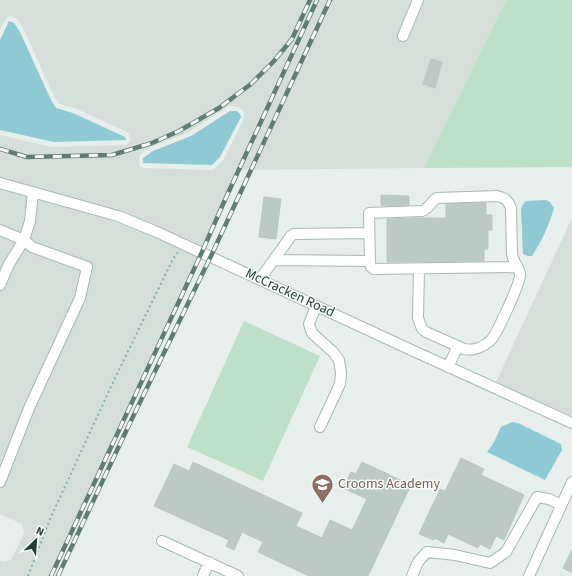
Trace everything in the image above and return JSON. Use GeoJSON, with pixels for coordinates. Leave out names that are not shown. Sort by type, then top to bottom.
{"type":"FeatureCollection","features":[{"type":"Feature","properties":{"kind":"street"},"geometry":{"type":"LineString","coordinates":[[403,36],[418,0]]}},
{"type":"Feature","properties":{"kind":"street","name":"McCracken Road"},"geometry":{"type":"LineString","coordinates":[[0,183],[118,216],[157,232],[448,367],[572,422]]}},
{"type":"Feature","properties":{"kind":"street"},"geometry":{"type":"LineString","coordinates":[[0,285],[24,240],[30,221],[33,192]]}},
{"type":"Feature","properties":{"kind":"street"},"geometry":{"type":"LineString","coordinates":[[419,269],[418,318],[422,329],[464,349],[473,350],[486,344],[494,336],[518,285],[520,274],[517,267],[513,260],[512,254],[511,208],[509,202],[502,197],[497,196],[437,198],[425,210],[422,211],[369,213],[370,261],[371,267],[374,269],[517,267]]}},
{"type":"Feature","properties":{"kind":"street"},"geometry":{"type":"LineString","coordinates":[[0,230],[24,240],[32,247],[87,267],[80,298],[3,468],[0,482]]}},
{"type":"Feature","properties":{"kind":"street"},"geometry":{"type":"LineString","coordinates":[[260,279],[294,234],[369,233]]}},
{"type":"Feature","properties":{"kind":"street"},"geometry":{"type":"LineString","coordinates":[[274,260],[370,261]]}},
{"type":"Feature","properties":{"kind":"street"},"geometry":{"type":"LineString","coordinates":[[316,306],[309,324],[312,333],[333,352],[339,360],[341,373],[340,384],[320,427]]}},
{"type":"Feature","properties":{"kind":"street"},"geometry":{"type":"LineString","coordinates":[[448,367],[458,346]]}},
{"type":"Feature","properties":{"kind":"street"},"geometry":{"type":"LineString","coordinates":[[528,576],[572,482]]}},
{"type":"Feature","properties":{"kind":"street"},"geometry":{"type":"LineString","coordinates":[[412,576],[418,562],[427,552],[455,555],[490,564],[506,552],[537,497],[549,499],[562,505]]}},
{"type":"Feature","properties":{"kind":"street"},"geometry":{"type":"LineString","coordinates":[[162,541],[238,576]]}},
{"type":"Feature","properties":{"kind":"street"},"geometry":{"type":"LineString","coordinates":[[203,576],[209,562]]}},
{"type":"Feature","properties":{"kind":"path"},"geometry":{"type":"LineString","coordinates":[[28,576],[50,519],[115,378],[173,260],[184,244]]}},
{"type":"Feature","properties":{"kind":"shaded area"},"geometry":{"type":"Polygon","coordinates":[[[0,0],[506,0],[424,168],[239,170],[204,247],[120,211],[0,177],[0,135],[52,147],[126,145],[130,140],[127,132],[75,108],[59,104],[24,30],[17,19],[10,16],[7,17],[0,29],[0,0]],[[229,106],[189,132],[151,147],[139,156],[140,167],[214,169],[224,159],[244,119],[244,112],[239,107],[229,106]]]}},
{"type":"Feature","properties":{"kind":"shaded area"},"geometry":{"type":"Polygon","coordinates":[[[0,189],[116,222],[199,257],[53,576],[0,575],[0,561],[3,562],[11,560],[24,533],[22,524],[0,514],[0,189]]]}},
{"type":"Feature","properties":{"kind":"shaded area"},"geometry":{"type":"Polygon","coordinates":[[[572,218],[572,416],[496,382],[572,218]]]}},
{"type":"Feature","properties":{"kind":"green space"},"geometry":{"type":"Polygon","coordinates":[[[506,0],[572,0],[572,167],[424,168],[506,0]]]}},
{"type":"Feature","properties":{"kind":"green space"},"geometry":{"type":"Polygon","coordinates":[[[244,321],[320,356],[263,481],[187,447],[244,321]]]}},
{"type":"Feature","properties":{"kind":"water"},"geometry":{"type":"Polygon","coordinates":[[[9,21],[14,23],[20,32],[56,108],[73,113],[125,137],[126,140],[54,142],[0,130],[0,40],[9,21]]]}},
{"type":"Feature","properties":{"kind":"water"},"geometry":{"type":"Polygon","coordinates":[[[230,111],[237,111],[241,117],[220,157],[212,165],[143,163],[143,158],[153,151],[191,136],[230,111]]]}},
{"type":"Feature","properties":{"kind":"water"},"geometry":{"type":"Polygon","coordinates":[[[546,200],[550,202],[554,208],[539,245],[532,256],[528,256],[523,254],[521,209],[526,201],[546,200]]]}},
{"type":"Feature","properties":{"kind":"water"},"geometry":{"type":"Polygon","coordinates":[[[512,422],[518,423],[561,444],[562,450],[545,480],[487,452],[494,442],[501,427],[512,422]]]}},
{"type":"Feature","properties":{"kind":"building"},"geometry":{"type":"Polygon","coordinates":[[[431,59],[442,62],[435,88],[423,84],[431,59]]]}},
{"type":"Feature","properties":{"kind":"building"},"geometry":{"type":"Polygon","coordinates":[[[381,195],[409,196],[409,205],[381,205],[381,195]]]}},
{"type":"Feature","properties":{"kind":"building"},"geometry":{"type":"Polygon","coordinates":[[[264,197],[281,199],[276,239],[259,237],[264,197]]]}},
{"type":"Feature","properties":{"kind":"building"},"geometry":{"type":"Polygon","coordinates":[[[486,203],[486,215],[492,215],[492,230],[488,230],[488,249],[484,249],[484,261],[387,262],[387,219],[446,218],[446,204],[486,203]]]}},
{"type":"Feature","properties":{"kind":"building"},"geometry":{"type":"Polygon","coordinates":[[[461,458],[484,469],[481,475],[524,495],[504,540],[496,536],[490,549],[480,544],[478,548],[448,534],[444,543],[435,538],[434,540],[419,534],[440,489],[445,491],[461,458]]]}},
{"type":"Feature","properties":{"kind":"building"},"geometry":{"type":"Polygon","coordinates":[[[193,462],[302,513],[296,526],[322,538],[330,520],[352,530],[367,499],[343,488],[351,472],[356,474],[362,462],[411,485],[368,576],[309,576],[258,552],[263,542],[242,532],[234,550],[226,546],[229,540],[154,506],[174,464],[189,471],[193,462]]]}},
{"type":"Feature","properties":{"kind":"building"},"geometry":{"type":"Polygon","coordinates":[[[572,550],[572,573],[563,568],[572,550]]]}},
{"type":"Feature","properties":{"kind":"railway"},"geometry":{"type":"LineString","coordinates":[[0,149],[27,157],[112,155],[152,143],[179,131],[219,108],[251,84],[274,61],[292,39],[310,0]]}},
{"type":"Feature","properties":{"kind":"railway"},"geometry":{"type":"LineString","coordinates":[[51,576],[202,252],[317,0]]}},
{"type":"Feature","properties":{"kind":"railway"},"geometry":{"type":"LineString","coordinates":[[58,576],[211,256],[330,0]]}},
{"type":"Feature","properties":{"kind":"place","name":"Crooms Academy"},"geometry":{"type":"Point","coordinates":[322,504]}}]}
